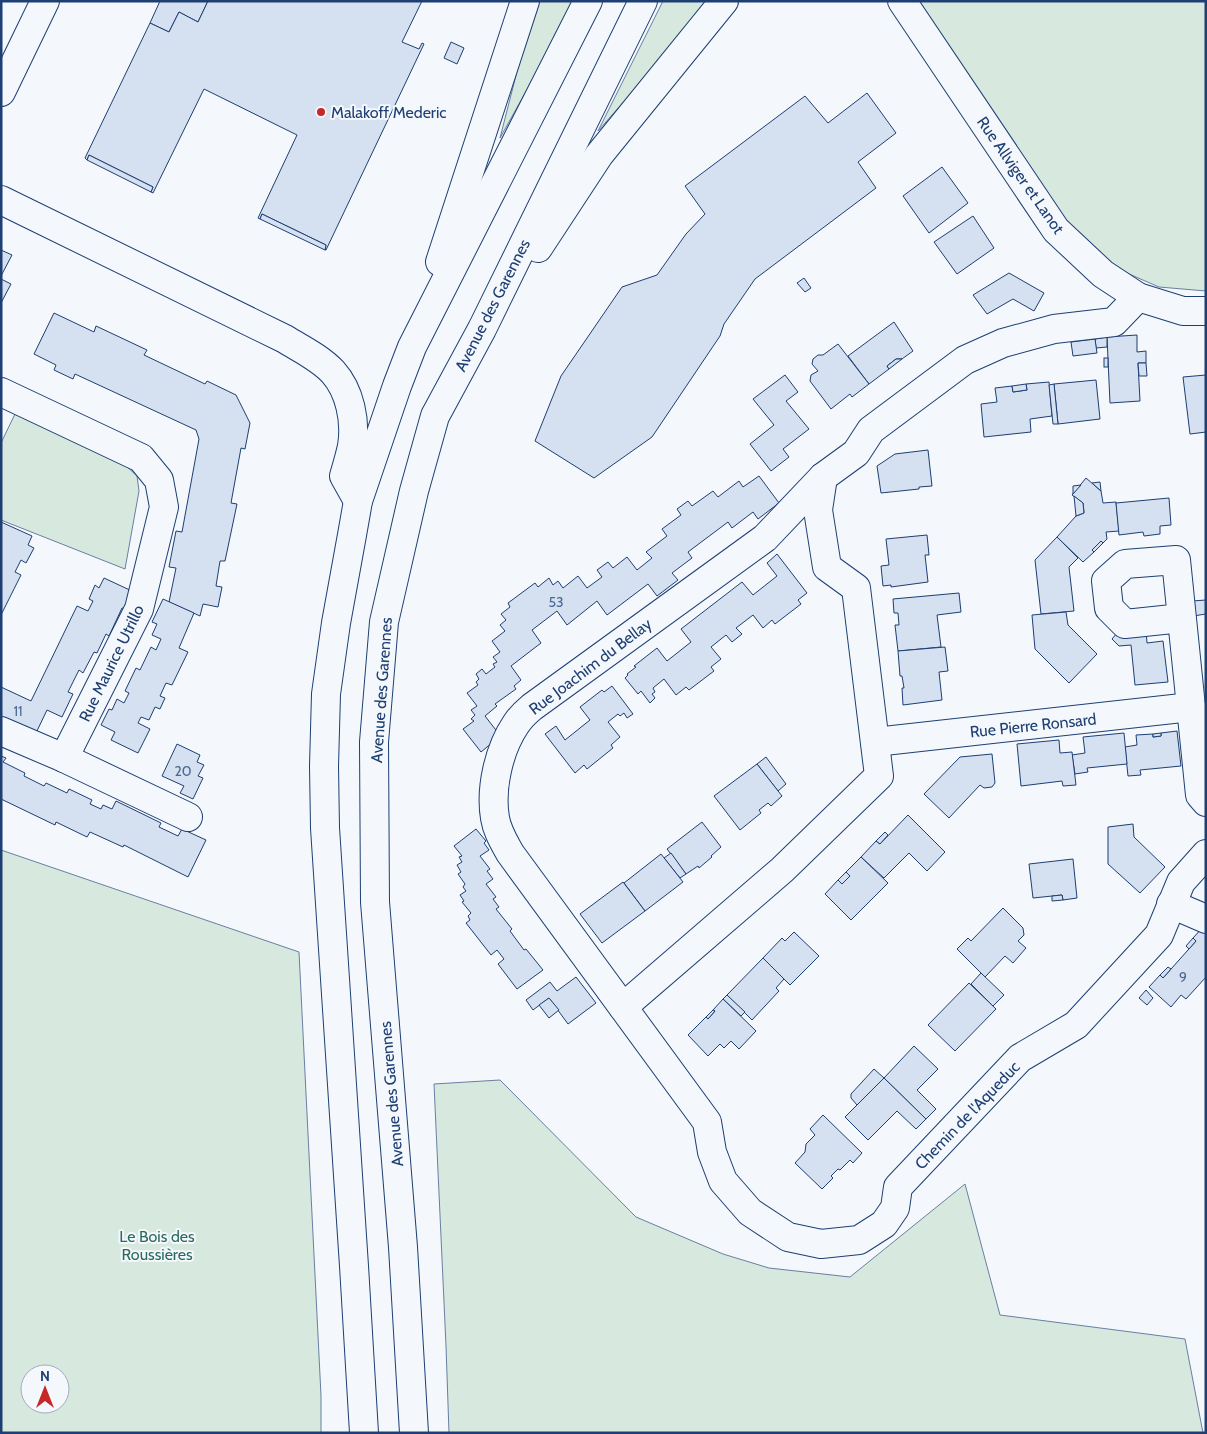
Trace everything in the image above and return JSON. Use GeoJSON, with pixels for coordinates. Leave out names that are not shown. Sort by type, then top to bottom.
{"type":"FeatureCollection","features":[{"type":"Feature","properties":{"kind":"street"},"geometry":{"type":"LineString","coordinates":[[1,92],[45,1]]}},
{"type":"Feature","properties":{"kind":"street"},"geometry":{"type":"LineString","coordinates":[[364,1433],[325,828],[326,694],[336,624],[358,501],[412,347],[525,1]]}},
{"type":"Feature","properties":{"kind":"street"},"geometry":{"type":"LineString","coordinates":[[412,347],[588,1]]}},
{"type":"Feature","properties":{"kind":"street","name":"Avenue des Garennes"},"geometry":{"type":"LineString","coordinates":[[414,1433],[403,1247],[375,902],[374,742],[384,622],[414,490],[435,416],[482,329],[644,1]]}},
{"type":"Feature","properties":{"kind":"street"},"geometry":{"type":"LineString","coordinates":[[482,329],[516,287],[537,250],[599,156],[724,1]]}},
{"type":"Feature","properties":{"kind":"street","name":"Rue Allviger et Lanot"},"geometry":{"type":"LineString","coordinates":[[902,1],[1056,230],[1103,274],[1138,297],[1183,311],[1206,311]]}},
{"type":"Feature","properties":{"kind":"street"},"geometry":{"type":"LineString","coordinates":[[1,200],[285,339],[314,356],[333,372],[343,387],[353,420],[352,444],[344,476],[358,501]]}},
{"type":"Feature","properties":{"kind":"street","name":"Rue Joachim du Bellay"},"geometry":{"type":"LineString","coordinates":[[712,1152],[707,1122],[510,853],[501,837],[495,818],[494,797],[500,758],[507,740],[516,724],[532,707],[765,538],[823,477],[856,453],[871,430],[965,360],[1003,344],[1054,329],[1114,322],[1138,297]]}},
{"type":"Feature","properties":{"kind":"street","name":"Rue Maurice Utrillo"},"geometry":{"type":"LineString","coordinates":[[1,392],[141,458],[159,480],[164,507],[139,609],[64,758]]}},
{"type":"Feature","properties":{"kind":"street"},"geometry":{"type":"LineString","coordinates":[[623,1007],[782,870],[879,776],[856,588],[827,567],[818,510],[823,477]]}},
{"type":"Feature","properties":{"kind":"street"},"geometry":{"type":"LineString","coordinates":[[1182,618],[1200,795],[1206,802]]}},
{"type":"Feature","properties":{"kind":"street","name":"Rue Pierre Ronsard"},"geometry":{"type":"LineString","coordinates":[[875,742],[1191,707]]}},
{"type":"Feature","properties":{"kind":"street"},"geometry":{"type":"LineString","coordinates":[[1,731],[64,758],[188,817]]}},
{"type":"Feature","properties":{"kind":"street","name":"Chemin de l'Aqueduc"},"geometry":{"type":"LineString","coordinates":[[712,1152],[724,1181],[750,1212],[788,1237],[821,1244],[858,1240],[884,1224],[895,1208],[898,1187],[1020,1058],[1076,1024],[1159,935],[1181,882],[1206,854]]}},
{"type":"Feature","properties":{"kind":"street"},"geometry":{"type":"LineString","coordinates":[[1172,904],[1206,919]]}},
{"type":"Feature","properties":{"kind":"green space"},"geometry":{"type":"Polygon","coordinates":[[[535,1],[574,1],[500,138],[535,1]]]}},
{"type":"Feature","properties":{"kind":"green space"},"geometry":{"type":"Polygon","coordinates":[[[663,1],[707,1],[693,23],[598,131],[663,1]]]}},
{"type":"Feature","properties":{"kind":"green space"},"geometry":{"type":"Polygon","coordinates":[[[918,1],[1206,1],[1206,291],[1159,287],[1113,267],[1066,227],[918,1]]]}},
{"type":"Feature","properties":{"kind":"green space"},"geometry":{"type":"Polygon","coordinates":[[[15,414],[124,464],[137,476],[139,491],[125,569],[1,520],[1,443],[15,414]]]}},
{"type":"Feature","properties":{"kind":"green space","name":"Le Bois des Roussières"},"geometry":{"type":"Polygon","coordinates":[[[1,850],[299,952],[321,1396],[321,1433],[1,1433],[1,850]]]}},
{"type":"Feature","properties":{"kind":"green space"},"geometry":{"type":"Polygon","coordinates":[[[500,1080],[636,1217],[723,1254],[769,1268],[850,1277],[965,1184],[1000,1315],[1185,1339],[1203,1433],[449,1433],[434,1084],[500,1080]]]}},
{"type":"Feature","properties":{"kind":"building"},"geometry":{"type":"Polygon","coordinates":[[[160,1],[208,1],[198,22],[179,12],[169,32],[150,23],[160,1]]]}},
{"type":"Feature","properties":{"kind":"building","name":"Malakoff Mederic"},"geometry":{"type":"Polygon","coordinates":[[[208,1],[422,1],[402,42],[419,49],[422,43],[424,44],[326,250],[326,245],[262,214],[260,219],[258,218],[297,135],[204,89],[153,193],[151,192],[153,187],[89,155],[87,160],[85,158],[150,23],[169,32],[179,12],[198,22],[208,1]]]}},
{"type":"Feature","properties":{"kind":"building"},"geometry":{"type":"Polygon","coordinates":[[[451,42],[464,48],[457,64],[444,58],[451,42]]]}},
{"type":"Feature","properties":{"kind":"building"},"geometry":{"type":"Polygon","coordinates":[[[867,93],[896,133],[858,162],[876,188],[755,279],[724,324],[720,336],[652,437],[594,478],[535,441],[561,376],[622,287],[657,275],[686,234],[705,214],[685,186],[805,96],[828,123],[867,93]]]}},
{"type":"Feature","properties":{"kind":"building"},"geometry":{"type":"Polygon","coordinates":[[[89,155],[153,187],[151,192],[87,160],[89,155]]]}},
{"type":"Feature","properties":{"kind":"building"},"geometry":{"type":"Polygon","coordinates":[[[942,167],[968,203],[929,233],[903,196],[942,167]]]}},
{"type":"Feature","properties":{"kind":"building"},"geometry":{"type":"Polygon","coordinates":[[[262,214],[326,245],[325,250],[260,219],[262,214]]]}},
{"type":"Feature","properties":{"kind":"building"},"geometry":{"type":"Polygon","coordinates":[[[973,216],[994,248],[957,274],[934,242],[973,216]]]}},
{"type":"Feature","properties":{"kind":"building"},"geometry":{"type":"Polygon","coordinates":[[[1,250],[12,255],[1,276],[1,250]]]}},
{"type":"Feature","properties":{"kind":"building"},"geometry":{"type":"Polygon","coordinates":[[[1009,273],[1044,293],[1034,311],[1013,299],[987,314],[973,295],[1009,273]]]}},
{"type":"Feature","properties":{"kind":"building"},"geometry":{"type":"Polygon","coordinates":[[[804,278],[811,288],[805,292],[797,283],[804,278]]]}},
{"type":"Feature","properties":{"kind":"building"},"geometry":{"type":"Polygon","coordinates":[[[1,279],[11,284],[1,303],[1,279]]]}},
{"type":"Feature","properties":{"kind":"building"},"geometry":{"type":"Polygon","coordinates":[[[54,313],[94,332],[96,326],[147,350],[144,355],[205,384],[207,381],[236,395],[250,423],[245,449],[241,448],[231,503],[237,504],[225,561],[220,561],[216,586],[222,587],[218,607],[203,604],[200,616],[169,602],[176,568],[169,567],[176,531],[182,532],[199,439],[196,430],[75,374],[73,379],[54,370],[56,365],[34,354],[54,313]]]}},
{"type":"Feature","properties":{"kind":"building"},"geometry":{"type":"Polygon","coordinates":[[[894,322],[913,351],[902,359],[896,359],[887,366],[889,369],[869,384],[848,356],[894,322]]]}},
{"type":"Feature","properties":{"kind":"building"},"geometry":{"type":"Polygon","coordinates":[[[1137,335],[1137,352],[1146,351],[1146,363],[1138,363],[1140,401],[1110,403],[1107,337],[1137,335]]]}},
{"type":"Feature","properties":{"kind":"building"},"geometry":{"type":"Polygon","coordinates":[[[1107,337],[1107,347],[1096,348],[1095,339],[1107,337]]]}},
{"type":"Feature","properties":{"kind":"building"},"geometry":{"type":"Polygon","coordinates":[[[1095,339],[1097,353],[1073,356],[1071,342],[1095,339]]]}},
{"type":"Feature","properties":{"kind":"building"},"geometry":{"type":"Polygon","coordinates":[[[838,344],[869,384],[852,397],[850,394],[831,409],[810,381],[811,375],[818,371],[812,364],[813,359],[818,355],[823,355],[838,344]]]}},
{"type":"Feature","properties":{"kind":"building"},"geometry":{"type":"Polygon","coordinates":[[[1104,358],[1108,358],[1108,367],[1104,367],[1104,358]]]}},
{"type":"Feature","properties":{"kind":"building"},"geometry":{"type":"Polygon","coordinates":[[[896,359],[902,359],[889,369],[887,366],[896,359]]]}},
{"type":"Feature","properties":{"kind":"building"},"geometry":{"type":"Polygon","coordinates":[[[1138,363],[1146,363],[1147,376],[1139,376],[1138,363]]]}},
{"type":"Feature","properties":{"kind":"building"},"geometry":{"type":"Polygon","coordinates":[[[785,375],[798,392],[786,401],[809,429],[783,449],[789,457],[771,471],[750,444],[774,425],[753,399],[785,375]]]}},
{"type":"Feature","properties":{"kind":"building"},"geometry":{"type":"Polygon","coordinates":[[[1206,375],[1206,432],[1190,434],[1183,377],[1206,375]]]}},
{"type":"Feature","properties":{"kind":"building"},"geometry":{"type":"Polygon","coordinates":[[[1096,380],[1100,419],[1058,424],[1054,384],[1096,380]]]}},
{"type":"Feature","properties":{"kind":"building"},"geometry":{"type":"Polygon","coordinates":[[[1049,382],[1052,416],[1030,419],[1031,432],[984,437],[981,404],[997,402],[995,388],[1012,386],[1013,392],[1027,390],[1026,384],[1049,382]]]}},
{"type":"Feature","properties":{"kind":"building"},"geometry":{"type":"Polygon","coordinates":[[[1026,384],[1027,390],[1013,392],[1012,386],[1026,384]]]}},
{"type":"Feature","properties":{"kind":"building"},"geometry":{"type":"Polygon","coordinates":[[[1054,384],[1058,424],[1053,424],[1049,385],[1054,384]]]}},
{"type":"Feature","properties":{"kind":"building"},"geometry":{"type":"Polygon","coordinates":[[[928,450],[932,486],[881,493],[877,466],[895,454],[928,450]]]}},
{"type":"Feature","properties":{"kind":"building"},"geometry":{"type":"Polygon","coordinates":[[[759,476],[779,503],[758,519],[753,512],[732,528],[728,522],[688,552],[692,558],[672,573],[678,580],[657,596],[648,584],[607,615],[597,601],[567,625],[557,611],[532,630],[541,643],[511,666],[521,680],[514,686],[516,689],[495,704],[497,706],[485,716],[499,734],[481,752],[463,729],[474,721],[471,719],[475,715],[471,710],[477,706],[467,693],[478,685],[476,682],[479,679],[476,674],[482,669],[486,674],[495,667],[493,664],[497,662],[493,657],[500,652],[492,641],[505,631],[500,625],[506,620],[501,614],[510,607],[508,603],[535,583],[538,587],[549,578],[553,585],[558,581],[563,588],[578,576],[587,588],[602,577],[597,570],[608,562],[613,568],[627,557],[637,570],[652,558],[646,552],[667,536],[662,529],[681,515],[677,509],[688,501],[692,506],[713,491],[718,497],[739,481],[743,487],[759,476]]]}},
{"type":"Feature","properties":{"kind":"building"},"geometry":{"type":"Polygon","coordinates":[[[1086,478],[1101,491],[1103,503],[1116,502],[1119,531],[1106,532],[1107,539],[1103,543],[1101,541],[1092,550],[1094,552],[1083,562],[1057,537],[1076,516],[1084,513],[1083,503],[1072,495],[1086,478]]]}},
{"type":"Feature","properties":{"kind":"building"},"geometry":{"type":"Polygon","coordinates":[[[1100,482],[1101,491],[1092,483],[1100,482]]]}},
{"type":"Feature","properties":{"kind":"building"},"geometry":{"type":"Polygon","coordinates":[[[1081,485],[1073,494],[1073,486],[1081,485]]]}},
{"type":"Feature","properties":{"kind":"building"},"geometry":{"type":"Polygon","coordinates":[[[1074,496],[1083,503],[1084,513],[1076,516],[1074,496]]]}},
{"type":"Feature","properties":{"kind":"building"},"geometry":{"type":"Polygon","coordinates":[[[1169,498],[1171,525],[1160,526],[1160,534],[1144,536],[1143,532],[1119,535],[1116,503],[1169,498]]]}},
{"type":"Feature","properties":{"kind":"building"},"geometry":{"type":"Polygon","coordinates":[[[1,522],[32,536],[28,545],[34,548],[26,563],[21,560],[15,572],[21,575],[1,615],[1,522]]]}},
{"type":"Feature","properties":{"kind":"building"},"geometry":{"type":"Polygon","coordinates":[[[927,535],[929,555],[925,555],[928,582],[891,587],[891,585],[883,586],[881,566],[889,565],[886,539],[927,535]]]}},
{"type":"Feature","properties":{"kind":"building"},"geometry":{"type":"Polygon","coordinates":[[[1057,537],[1078,558],[1069,567],[1074,611],[1041,614],[1035,560],[1057,537]]]}},
{"type":"Feature","properties":{"kind":"building"},"geometry":{"type":"Polygon","coordinates":[[[1101,541],[1103,543],[1094,552],[1092,550],[1101,541]]]}},
{"type":"Feature","properties":{"kind":"building"},"geometry":{"type":"Polygon","coordinates":[[[777,554],[807,593],[798,600],[801,604],[775,624],[772,620],[763,628],[753,615],[736,628],[742,634],[732,642],[726,635],[711,647],[721,659],[711,667],[714,671],[689,690],[686,687],[676,695],[664,679],[653,688],[655,692],[652,694],[655,698],[650,703],[641,691],[638,694],[625,678],[636,667],[634,666],[657,648],[667,661],[691,642],[681,629],[742,582],[753,595],[777,576],[767,563],[777,554]]]}},
{"type":"Feature","properties":{"kind":"building"},"geometry":{"type":"Polygon","coordinates":[[[104,578],[134,592],[126,609],[122,608],[109,636],[106,634],[97,653],[94,652],[83,673],[79,670],[68,692],[73,694],[62,717],[47,710],[36,733],[1,718],[1,687],[31,701],[77,606],[88,611],[93,601],[89,599],[95,585],[99,588],[104,578]]]}},
{"type":"Feature","properties":{"kind":"building"},"geometry":{"type":"Polygon","coordinates":[[[959,593],[961,612],[937,615],[941,647],[898,651],[895,625],[899,625],[898,613],[894,613],[893,599],[959,593]]]}},
{"type":"Feature","properties":{"kind":"building"},"geometry":{"type":"Polygon","coordinates":[[[163,599],[194,613],[179,648],[188,652],[172,685],[166,683],[160,696],[165,698],[160,709],[155,707],[149,720],[141,717],[138,723],[150,729],[138,753],[111,740],[115,732],[101,725],[109,709],[112,710],[117,699],[124,703],[129,693],[125,691],[136,668],[140,670],[151,647],[156,650],[161,639],[152,635],[157,624],[152,622],[163,599]]]}},
{"type":"Feature","properties":{"kind":"building"},"geometry":{"type":"Polygon","coordinates":[[[1206,600],[1206,614],[1193,616],[1192,601],[1206,600]]]}},
{"type":"Feature","properties":{"kind":"building"},"geometry":{"type":"Polygon","coordinates":[[[1066,612],[1068,625],[1097,654],[1069,683],[1035,649],[1032,615],[1066,612]]]}},
{"type":"Feature","properties":{"kind":"building"},"geometry":{"type":"Polygon","coordinates":[[[1146,630],[1147,643],[1163,641],[1168,682],[1135,685],[1131,645],[1119,646],[1112,639],[1117,633],[1146,630]]]}},
{"type":"Feature","properties":{"kind":"building"},"geometry":{"type":"Polygon","coordinates":[[[945,647],[948,671],[939,672],[942,700],[903,705],[902,688],[904,688],[902,676],[900,676],[898,651],[945,647]]]}},
{"type":"Feature","properties":{"kind":"building"},"geometry":{"type":"Polygon","coordinates":[[[612,686],[633,714],[627,718],[624,713],[620,716],[618,714],[608,722],[620,737],[611,745],[613,748],[587,769],[584,765],[575,773],[545,734],[556,726],[565,740],[590,720],[580,707],[602,690],[604,692],[612,686]]]}},
{"type":"Feature","properties":{"kind":"building"},"geometry":{"type":"Polygon","coordinates":[[[1177,731],[1181,766],[1140,770],[1141,775],[1128,776],[1125,747],[1137,745],[1136,735],[1153,734],[1153,737],[1161,736],[1161,733],[1177,731]]]}},
{"type":"Feature","properties":{"kind":"building"},"geometry":{"type":"Polygon","coordinates":[[[1124,733],[1127,764],[1087,768],[1088,772],[1075,774],[1072,755],[1085,753],[1083,737],[1124,733]]]}},
{"type":"Feature","properties":{"kind":"building"},"geometry":{"type":"Polygon","coordinates":[[[1161,733],[1161,736],[1153,737],[1153,734],[1161,733]]]}},
{"type":"Feature","properties":{"kind":"building"},"geometry":{"type":"Polygon","coordinates":[[[1059,740],[1060,753],[1072,752],[1076,785],[1063,786],[1062,781],[1021,786],[1017,744],[1059,740]]]}},
{"type":"Feature","properties":{"kind":"building"},"geometry":{"type":"Polygon","coordinates":[[[177,744],[200,755],[197,762],[204,765],[198,776],[203,778],[193,799],[180,793],[184,786],[162,776],[177,744]]]}},
{"type":"Feature","properties":{"kind":"building"},"geometry":{"type":"Polygon","coordinates":[[[992,754],[995,783],[992,787],[984,788],[980,785],[949,818],[924,794],[960,757],[992,754]]]}},
{"type":"Feature","properties":{"kind":"building"},"geometry":{"type":"Polygon","coordinates":[[[1,756],[6,758],[3,762],[25,773],[24,776],[44,786],[46,783],[67,793],[69,789],[92,800],[90,804],[101,809],[103,805],[112,809],[116,801],[161,823],[159,827],[178,836],[182,829],[206,840],[188,877],[124,845],[123,847],[90,832],[87,837],[56,822],[55,825],[1,799],[1,756]]]}},
{"type":"Feature","properties":{"kind":"building"},"geometry":{"type":"Polygon","coordinates":[[[766,757],[786,784],[778,791],[757,764],[766,757]]]}},
{"type":"Feature","properties":{"kind":"building"},"geometry":{"type":"Polygon","coordinates":[[[757,764],[782,796],[771,806],[768,803],[759,810],[761,813],[740,830],[714,796],[757,764]]]}},
{"type":"Feature","properties":{"kind":"building"},"geometry":{"type":"Polygon","coordinates":[[[908,815],[945,852],[927,871],[909,853],[884,878],[861,857],[876,841],[880,844],[908,815]]]}},
{"type":"Feature","properties":{"kind":"building"},"geometry":{"type":"Polygon","coordinates":[[[702,822],[721,847],[699,868],[698,866],[686,874],[667,849],[702,822]]]}},
{"type":"Feature","properties":{"kind":"building"},"geometry":{"type":"Polygon","coordinates":[[[1133,824],[1134,837],[1165,867],[1140,893],[1108,864],[1108,827],[1133,824]]]}},
{"type":"Feature","properties":{"kind":"building"},"geometry":{"type":"Polygon","coordinates":[[[476,829],[486,841],[484,843],[489,850],[480,856],[490,869],[487,871],[493,879],[486,884],[496,897],[493,899],[499,907],[496,909],[512,929],[510,931],[524,950],[526,949],[543,970],[517,989],[498,964],[504,959],[497,950],[491,955],[466,923],[470,920],[468,916],[471,913],[462,902],[464,901],[460,895],[466,891],[463,887],[465,884],[458,874],[461,872],[457,865],[462,862],[459,857],[462,856],[454,846],[476,829]]]}},
{"type":"Feature","properties":{"kind":"building"},"geometry":{"type":"Polygon","coordinates":[[[885,832],[888,835],[880,844],[876,841],[885,832]]]}},
{"type":"Feature","properties":{"kind":"building"},"geometry":{"type":"Polygon","coordinates":[[[671,853],[686,874],[680,878],[664,858],[671,853]]]}},
{"type":"Feature","properties":{"kind":"building"},"geometry":{"type":"Polygon","coordinates":[[[661,854],[683,882],[645,911],[624,883],[661,854]]]}},
{"type":"Feature","properties":{"kind":"building"},"geometry":{"type":"Polygon","coordinates":[[[861,857],[888,883],[851,920],[825,894],[838,880],[842,884],[850,876],[846,872],[861,857]]]}},
{"type":"Feature","properties":{"kind":"building"},"geometry":{"type":"Polygon","coordinates":[[[1073,859],[1077,898],[1063,900],[1062,895],[1033,898],[1029,864],[1073,859]]]}},
{"type":"Feature","properties":{"kind":"building"},"geometry":{"type":"Polygon","coordinates":[[[846,872],[850,876],[842,884],[838,880],[846,872]]]}},
{"type":"Feature","properties":{"kind":"building"},"geometry":{"type":"Polygon","coordinates":[[[623,882],[645,911],[602,943],[580,914],[623,882]]]}},
{"type":"Feature","properties":{"kind":"building"},"geometry":{"type":"Polygon","coordinates":[[[1062,895],[1063,900],[1052,901],[1052,896],[1062,895]]]}},
{"type":"Feature","properties":{"kind":"building"},"geometry":{"type":"Polygon","coordinates":[[[1003,908],[1023,928],[1024,935],[1018,941],[1026,948],[1013,963],[1005,956],[985,977],[957,949],[968,938],[971,941],[1003,908]]]}},
{"type":"Feature","properties":{"kind":"building"},"geometry":{"type":"Polygon","coordinates":[[[1204,926],[1206,927],[1206,977],[1186,999],[1181,995],[1171,1007],[1149,987],[1160,975],[1163,978],[1196,941],[1193,938],[1204,926]]]}},
{"type":"Feature","properties":{"kind":"building"},"geometry":{"type":"Polygon","coordinates":[[[794,932],[819,956],[790,985],[763,958],[782,938],[785,941],[794,932]]]}},
{"type":"Feature","properties":{"kind":"building"},"geometry":{"type":"Polygon","coordinates":[[[1193,938],[1196,941],[1189,949],[1186,946],[1193,938]]]}},
{"type":"Feature","properties":{"kind":"building"},"geometry":{"type":"Polygon","coordinates":[[[763,958],[784,979],[776,988],[779,991],[752,1020],[727,995],[763,958]]]}},
{"type":"Feature","properties":{"kind":"building"},"geometry":{"type":"Polygon","coordinates":[[[1168,967],[1171,969],[1163,978],[1160,975],[1168,967]]]}},
{"type":"Feature","properties":{"kind":"building"},"geometry":{"type":"Polygon","coordinates":[[[981,973],[1004,995],[993,1006],[971,984],[981,973]]]}},
{"type":"Feature","properties":{"kind":"building"},"geometry":{"type":"Polygon","coordinates":[[[576,977],[596,1003],[568,1024],[549,998],[533,1010],[526,1000],[550,982],[557,991],[576,977]]]}},
{"type":"Feature","properties":{"kind":"building"},"geometry":{"type":"Polygon","coordinates":[[[969,983],[996,1009],[955,1051],[928,1025],[969,983]]]}},
{"type":"Feature","properties":{"kind":"building"},"geometry":{"type":"Polygon","coordinates":[[[1146,990],[1153,998],[1147,1005],[1139,998],[1146,990]]]}},
{"type":"Feature","properties":{"kind":"building"},"geometry":{"type":"Polygon","coordinates":[[[727,995],[745,1012],[741,1016],[723,999],[727,995]]]}},
{"type":"Feature","properties":{"kind":"building"},"geometry":{"type":"Polygon","coordinates":[[[549,998],[559,1010],[549,1018],[539,1005],[549,998]]]}},
{"type":"Feature","properties":{"kind":"building"},"geometry":{"type":"Polygon","coordinates":[[[723,999],[756,1031],[739,1049],[731,1041],[724,1048],[720,1044],[708,1056],[688,1035],[706,1017],[708,1019],[723,999]]]}},
{"type":"Feature","properties":{"kind":"building"},"geometry":{"type":"Polygon","coordinates":[[[713,1010],[715,1011],[708,1019],[706,1017],[713,1010]]]}},
{"type":"Feature","properties":{"kind":"building"},"geometry":{"type":"Polygon","coordinates":[[[914,1046],[938,1069],[917,1090],[936,1109],[926,1119],[884,1078],[914,1046]]]}},
{"type":"Feature","properties":{"kind":"building"},"geometry":{"type":"Polygon","coordinates":[[[874,1069],[884,1078],[857,1105],[851,1098],[851,1094],[874,1069]]]}},
{"type":"Feature","properties":{"kind":"building"},"geometry":{"type":"Polygon","coordinates":[[[884,1078],[926,1119],[916,1129],[897,1111],[868,1140],[845,1117],[884,1078]]]}},
{"type":"Feature","properties":{"kind":"building"},"geometry":{"type":"Polygon","coordinates":[[[823,1115],[862,1153],[853,1163],[850,1160],[840,1170],[838,1169],[831,1176],[833,1178],[822,1189],[795,1163],[805,1152],[806,1144],[815,1135],[810,1129],[823,1115]]]}},
{"type":"Feature","properties":{"kind":"place","name":"Malakoff Mederic"},"geometry":{"type":"Point","coordinates":[321,112]}}]}
